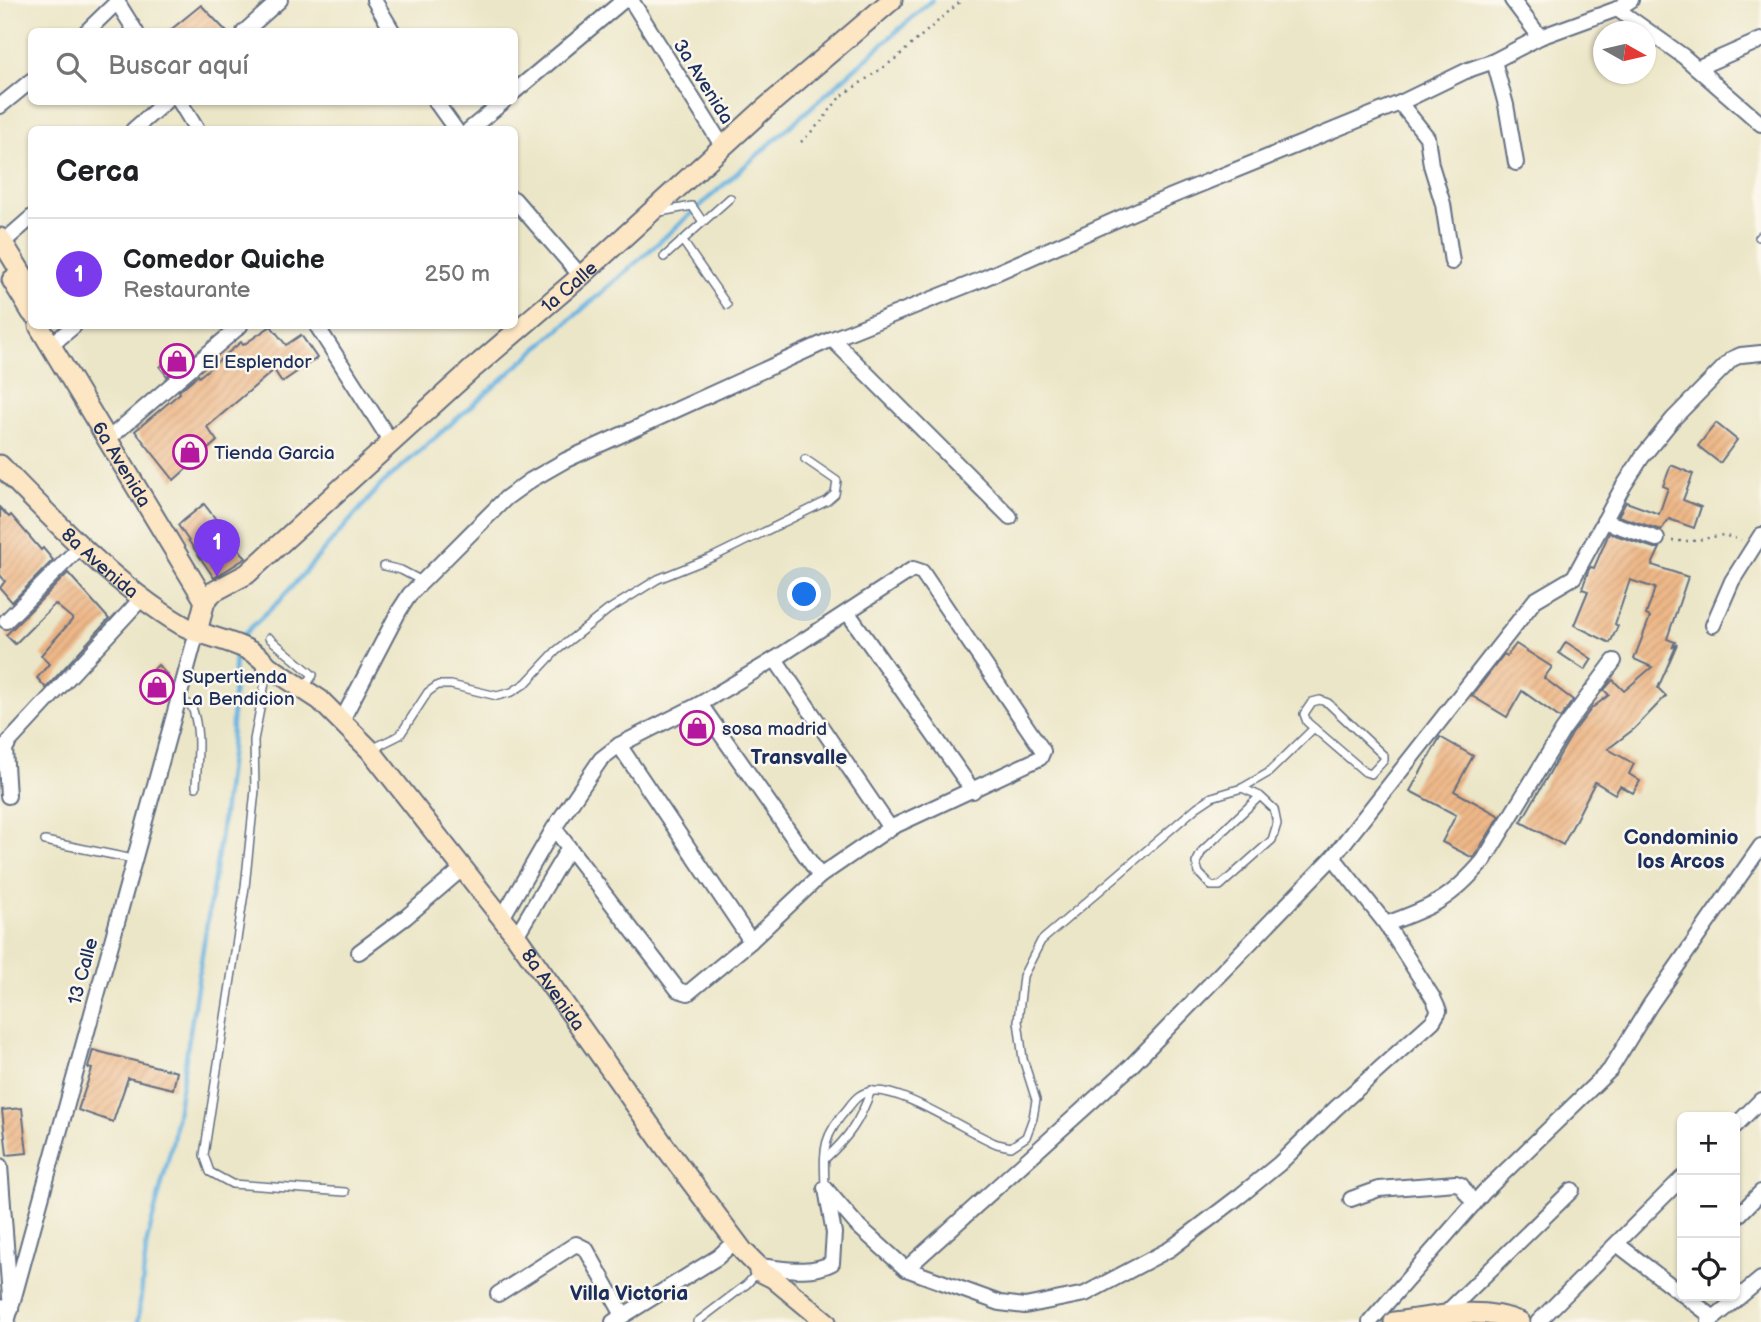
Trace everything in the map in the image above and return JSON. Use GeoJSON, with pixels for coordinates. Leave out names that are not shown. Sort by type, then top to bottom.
{"type":"FeatureCollection","features":[{"type":"Feature","properties":{"kind":"street"},"geometry":{"type":"LineString","coordinates":[[248,28],[280,0]]}},
{"type":"Feature","properties":{"kind":"street"},"geometry":{"type":"LineString","coordinates":[[374,0],[391,28]]}},
{"type":"Feature","properties":{"kind":"street"},"geometry":{"type":"LineString","coordinates":[[518,89],[624,0]]}},
{"type":"Feature","properties":{"kind":"street","name":"3a Avenida"},"geometry":{"type":"LineString","coordinates":[[631,0],[723,147]]}},
{"type":"Feature","properties":{"kind":"street","name":"1a Calle"},"geometry":{"type":"LineString","coordinates":[[209,596],[247,574],[391,442],[892,0]]}},
{"type":"Feature","properties":{"kind":"street"},"geometry":{"type":"LineString","coordinates":[[1511,0],[1540,37]]}},
{"type":"Feature","properties":{"kind":"street"},"geometry":{"type":"LineString","coordinates":[[342,720],[399,611],[422,581],[506,498],[548,469],[832,339],[1400,103],[1540,37],[1617,9],[1631,0]]}},
{"type":"Feature","properties":{"kind":"street"},"geometry":{"type":"LineString","coordinates":[[90,28],[118,1],[134,28]]}},
{"type":"Feature","properties":{"kind":"street"},"geometry":{"type":"LineString","coordinates":[[1617,9],[1697,68],[1761,124]]}},
{"type":"Feature","properties":{"kind":"street"},"geometry":{"type":"LineString","coordinates":[[1697,68],[1761,40]]}},
{"type":"Feature","properties":{"kind":"street"},"geometry":{"type":"LineString","coordinates":[[1494,61],[1506,105],[1516,163]]}},
{"type":"Feature","properties":{"kind":"street"},"geometry":{"type":"LineString","coordinates":[[0,106],[28,83]]}},
{"type":"Feature","properties":{"kind":"street"},"geometry":{"type":"LineString","coordinates":[[1400,103],[1427,137],[1443,204],[1452,262]]}},
{"type":"Feature","properties":{"kind":"street"},"geometry":{"type":"LineString","coordinates":[[138,126],[162,105]]}},
{"type":"Feature","properties":{"kind":"street"},"geometry":{"type":"LineString","coordinates":[[182,105],[195,126]]}},
{"type":"Feature","properties":{"kind":"street"},"geometry":{"type":"LineString","coordinates":[[438,105],[453,126]]}},
{"type":"Feature","properties":{"kind":"street"},"geometry":{"type":"LineString","coordinates":[[474,126],[499,105]]}},
{"type":"Feature","properties":{"kind":"street"},"geometry":{"type":"LineString","coordinates":[[518,204],[581,276]]}},
{"type":"Feature","properties":{"kind":"street"},"geometry":{"type":"LineString","coordinates":[[1,247],[28,222]]}},
{"type":"Feature","properties":{"kind":"street"},"geometry":{"type":"LineString","coordinates":[[1,247],[28,284]]}},
{"type":"Feature","properties":{"kind":"street"},"geometry":{"type":"LineString","coordinates":[[1,247],[28,304]]}},
{"type":"Feature","properties":{"kind":"street"},"geometry":{"type":"LineString","coordinates":[[112,436],[237,329]]}},
{"type":"Feature","properties":{"kind":"street"},"geometry":{"type":"LineString","coordinates":[[319,329],[391,442]]}},
{"type":"Feature","properties":{"kind":"street","name":"6a Avenida"},"geometry":{"type":"LineString","coordinates":[[60,333],[112,436],[209,596]]}},
{"type":"Feature","properties":{"kind":"street"},"geometry":{"type":"LineString","coordinates":[[832,339],[1010,517]]}},
{"type":"Feature","properties":{"kind":"street"},"geometry":{"type":"LineString","coordinates":[[906,1269],[1130,1067],[1333,857],[1535,600],[1574,577],[1642,457],[1673,419],[1732,359],[1761,352]]}},
{"type":"Feature","properties":{"kind":"street","name":"8a Avenida"},"geometry":{"type":"LineString","coordinates":[[0,466],[142,598],[197,632],[263,663],[303,689],[342,720],[370,750],[516,936],[735,1241],[758,1268],[826,1322]]}},
{"type":"Feature","properties":{"kind":"street"},"geometry":{"type":"LineString","coordinates":[[1604,521],[1657,539]]}},
{"type":"Feature","properties":{"kind":"street"},"geometry":{"type":"LineString","coordinates":[[1713,625],[1732,581],[1758,539]]}},
{"type":"Feature","properties":{"kind":"street"},"geometry":{"type":"LineString","coordinates":[[6,621],[82,545]]}},
{"type":"Feature","properties":{"kind":"street"},"geometry":{"type":"LineString","coordinates":[[502,918],[554,828],[601,759],[618,745],[700,704],[775,659],[914,569],[922,572],[1043,751],[1040,758],[890,828],[820,876],[751,941],[688,993],[682,993],[554,828]]}},
{"type":"Feature","properties":{"kind":"street"},"geometry":{"type":"LineString","coordinates":[[197,632],[209,596]]}},
{"type":"Feature","properties":{"kind":"street"},"geometry":{"type":"LineString","coordinates":[[8,796],[5,749],[9,742],[142,598]]}},
{"type":"Feature","properties":{"kind":"street"},"geometry":{"type":"LineString","coordinates":[[848,613],[973,791]]}},
{"type":"Feature","properties":{"kind":"street","name":"13 Calle"},"geometry":{"type":"LineString","coordinates":[[6,1313],[197,632]]}},
{"type":"Feature","properties":{"kind":"street"},"geometry":{"type":"LineString","coordinates":[[775,659],[890,828]]}},
{"type":"Feature","properties":{"kind":"street"},"geometry":{"type":"LineString","coordinates":[[1386,924],[1442,901],[1468,879],[1484,860],[1563,730],[1614,661]]}},
{"type":"Feature","properties":{"kind":"street"},"geometry":{"type":"LineString","coordinates":[[700,704],[820,876]]}},
{"type":"Feature","properties":{"kind":"street"},"geometry":{"type":"LineString","coordinates":[[618,745],[751,941]]}},
{"type":"Feature","properties":{"kind":"street"},"geometry":{"type":"LineString","coordinates":[[1370,1322],[1474,1204],[1610,1070],[1650,1004],[1761,846]]}},
{"type":"Feature","properties":{"kind":"street"},"geometry":{"type":"LineString","coordinates":[[516,936],[568,849]]}},
{"type":"Feature","properties":{"kind":"street"},"geometry":{"type":"LineString","coordinates":[[825,1188],[856,1224],[906,1269],[1000,1303],[1025,1306],[1085,1294],[1170,1249],[1279,1164],[1336,1108],[1433,1021],[1439,1011],[1386,924],[1333,857]]}},
{"type":"Feature","properties":{"kind":"street"},"geometry":{"type":"LineString","coordinates":[[359,952],[406,917],[463,868]]}},
{"type":"Feature","properties":{"kind":"street"},"geometry":{"type":"LineString","coordinates":[[1740,1121],[1761,1100]]}},
{"type":"Feature","properties":{"kind":"street"},"geometry":{"type":"LineString","coordinates":[[0,1166],[6,1313]]}},
{"type":"Feature","properties":{"kind":"street"},"geometry":{"type":"LineString","coordinates":[[1351,1199],[1379,1189],[1456,1183],[1461,1185],[1474,1204]]}},
{"type":"Feature","properties":{"kind":"street"},"geometry":{"type":"LineString","coordinates":[[1538,1322],[1677,1183]]}},
{"type":"Feature","properties":{"kind":"street"},"geometry":{"type":"LineString","coordinates":[[758,1268],[821,1269],[832,1263],[834,1233],[825,1188]]}},
{"type":"Feature","properties":{"kind":"street"},"geometry":{"type":"LineString","coordinates":[[1443,1316],[1572,1189]]}},
{"type":"Feature","properties":{"kind":"street"},"geometry":{"type":"LineString","coordinates":[[1740,1211],[1761,1192]]}},
{"type":"Feature","properties":{"kind":"street"},"geometry":{"type":"LineString","coordinates":[[498,1294],[576,1244],[581,1245],[586,1249],[618,1319],[718,1256],[735,1241]]}},
{"type":"Feature","properties":{"kind":"street"},"geometry":{"type":"LineString","coordinates":[[1618,1244],[1677,1285]]}},
{"type":"Feature","properties":{"kind":"street"},"geometry":{"type":"LineString","coordinates":[[1694,1301],[1712,1320],[1761,1279]]}},
{"type":"Feature","properties":{"kind":"street"},"geometry":{"type":"LineString","coordinates":[[1394,1322],[1465,1312],[1487,1313],[1520,1322]]}},
{"type":"Feature","properties":{"kind":"lane"},"geometry":{"type":"LineString","coordinates":[[664,257],[701,218],[730,198]]}},
{"type":"Feature","properties":{"kind":"lane"},"geometry":{"type":"LineString","coordinates":[[648,216],[692,206],[701,218]]}},
{"type":"Feature","properties":{"kind":"lane"},"geometry":{"type":"LineString","coordinates":[[682,240],[727,305]]}},
{"type":"Feature","properties":{"kind":"lane"},"geometry":{"type":"LineString","coordinates":[[370,750],[400,735],[428,692],[438,685],[452,685],[497,696],[512,692],[526,683],[556,652],[608,610],[658,579],[713,557],[827,501],[835,494],[837,481],[805,459]]}},
{"type":"Feature","properties":{"kind":"lane"},"geometry":{"type":"LineString","coordinates":[[384,566],[401,570],[422,581]]}},
{"type":"Feature","properties":{"kind":"lane"},"geometry":{"type":"LineString","coordinates":[[269,638],[313,675],[303,689]]}},
{"type":"Feature","properties":{"kind":"lane"},"geometry":{"type":"LineString","coordinates":[[263,663],[254,740],[255,790],[245,887],[204,1155],[210,1172],[232,1184],[345,1192]]}},
{"type":"Feature","properties":{"kind":"lane"},"geometry":{"type":"LineString","coordinates":[[178,699],[191,705],[196,716],[196,787]]}},
{"type":"Feature","properties":{"kind":"lane"},"geometry":{"type":"LineString","coordinates":[[1320,700],[1328,703],[1382,753],[1384,760],[1371,774],[1365,772],[1314,728],[1307,722],[1304,714],[1312,702],[1320,700]]}},
{"type":"Feature","properties":{"kind":"lane"},"geometry":{"type":"LineString","coordinates":[[825,1188],[826,1139],[834,1123],[858,1096],[871,1090],[893,1093],[997,1144],[1011,1147],[1026,1137],[1034,1118],[1036,1100],[1023,1059],[1017,1021],[1023,976],[1041,941],[1197,807],[1212,797],[1242,788],[1268,773],[1314,728]]}},
{"type":"Feature","properties":{"kind":"lane"},"geometry":{"type":"LineString","coordinates":[[1242,788],[1260,796],[1274,809],[1277,824],[1272,840],[1231,879],[1220,886],[1211,886],[1199,873],[1196,863],[1202,851],[1260,796]]}},
{"type":"Feature","properties":{"kind":"lane"},"geometry":{"type":"LineString","coordinates":[[45,841],[133,859]]}},
{"type":"Feature","properties":{"kind":"lane"},"geometry":{"type":"LineString","coordinates":[[825,1159],[856,1125],[871,1090]]}},
{"type":"Feature","properties":{"kind":"lane"},"geometry":{"type":"LineString","coordinates":[[697,1322],[747,1284],[758,1268]]}},
{"type":"Feature","properties":{"kind":"path"},"geometry":{"type":"LineString","coordinates":[[801,142],[840,97],[894,60],[962,0]]}},
{"type":"Feature","properties":{"kind":"path"},"geometry":{"type":"LineString","coordinates":[[1657,539],[1693,541],[1723,535],[1758,539]]}},
{"type":"Feature","properties":{"kind":"building"},"geometry":{"type":"Polygon","coordinates":[[[201,5],[223,28],[173,28],[201,5]]]}},
{"type":"Feature","properties":{"kind":"building"},"geometry":{"type":"Polygon","coordinates":[[[267,329],[273,329],[286,345],[301,335],[317,358],[282,382],[274,370],[207,427],[217,441],[174,480],[135,431],[198,375],[199,377],[241,342],[243,345],[267,329]]]}},
{"type":"Feature","properties":{"kind":"building"},"geometry":{"type":"Polygon","coordinates":[[[177,351],[185,360],[167,376],[160,367],[177,351]]]}},
{"type":"Feature","properties":{"kind":"building"},"geometry":{"type":"Polygon","coordinates":[[[1716,423],[1737,440],[1720,463],[1698,446],[1716,423]]]}},
{"type":"Feature","properties":{"kind":"building"},"geometry":{"type":"Polygon","coordinates":[[[1671,465],[1693,474],[1683,500],[1701,507],[1694,528],[1669,519],[1661,530],[1618,516],[1626,502],[1659,514],[1668,488],[1663,486],[1671,465]]]}},
{"type":"Feature","properties":{"kind":"building"},"geometry":{"type":"Polygon","coordinates":[[[204,504],[246,558],[214,578],[178,525],[204,504]]]}},
{"type":"Feature","properties":{"kind":"building"},"geometry":{"type":"Polygon","coordinates":[[[0,508],[9,517],[11,515],[53,560],[12,602],[0,588],[5,581],[0,575],[0,508]]]}},
{"type":"Feature","properties":{"kind":"building"},"geometry":{"type":"Polygon","coordinates":[[[1609,533],[1660,548],[1652,565],[1688,577],[1667,639],[1675,642],[1672,648],[1677,644],[1658,688],[1666,696],[1634,729],[1608,749],[1634,764],[1629,774],[1640,781],[1633,793],[1620,786],[1615,794],[1595,782],[1563,845],[1521,822],[1572,734],[1592,708],[1609,695],[1604,690],[1613,680],[1624,691],[1652,667],[1634,659],[1650,617],[1646,615],[1655,588],[1630,580],[1615,624],[1618,626],[1610,643],[1574,625],[1588,591],[1582,589],[1589,569],[1594,568],[1609,533]]]}},
{"type":"Feature","properties":{"kind":"building"},"geometry":{"type":"Polygon","coordinates":[[[68,573],[109,619],[46,688],[37,678],[49,664],[41,655],[73,619],[55,604],[15,644],[6,635],[68,573]]]}},
{"type":"Feature","properties":{"kind":"building"},"geometry":{"type":"Polygon","coordinates":[[[1566,642],[1592,659],[1585,670],[1559,653],[1566,642]]]}},
{"type":"Feature","properties":{"kind":"building"},"geometry":{"type":"Polygon","coordinates":[[[1516,644],[1552,667],[1544,678],[1573,700],[1560,718],[1522,691],[1507,717],[1472,696],[1504,654],[1507,656],[1516,644]]]}},
{"type":"Feature","properties":{"kind":"building","name":"Supertienda La Bendicion"},"geometry":{"type":"Polygon","coordinates":[[[158,665],[168,676],[170,692],[160,702],[141,682],[158,665]]]}},
{"type":"Feature","properties":{"kind":"building"},"geometry":{"type":"Polygon","coordinates":[[[1440,737],[1473,756],[1454,791],[1500,816],[1473,858],[1442,842],[1456,815],[1410,791],[1440,737]]]}},
{"type":"Feature","properties":{"kind":"building"},"geometry":{"type":"Polygon","coordinates":[[[93,1050],[177,1072],[173,1089],[128,1078],[113,1122],[78,1110],[92,1069],[88,1068],[93,1050]]]}},
{"type":"Feature","properties":{"kind":"building"},"geometry":{"type":"Polygon","coordinates":[[[22,1108],[27,1153],[7,1155],[2,1110],[22,1108]]]}},
{"type":"Feature","properties":{"kind":"waterway"},"geometry":{"type":"LineString","coordinates":[[238,640],[281,599],[382,484],[932,0]]}},
{"type":"Feature","properties":{"kind":"waterway"},"geometry":{"type":"LineString","coordinates":[[138,1322],[147,1241],[173,1140],[220,840],[231,748],[235,651]]}},
{"type":"Feature","properties":{"kind":"place","name":"El Esplendor"},"geometry":{"type":"Point","coordinates":[177,361]}},
{"type":"Feature","properties":{"kind":"place","name":"Tienda Garcia"},"geometry":{"type":"Point","coordinates":[190,452]}},
{"type":"Feature","properties":{"kind":"place","name":"Comedor Quiche"},"geometry":{"type":"Point","coordinates":[217,577]}},
{"type":"Feature","properties":{"kind":"place","name":"Supertienda La Bendicion"},"geometry":{"type":"Point","coordinates":[157,687]}},
{"type":"Feature","properties":{"kind":"place","name":"sosa madrid"},"geometry":{"type":"Point","coordinates":[697,728]}},
{"type":"Feature","properties":{"kind":"district","name":"Transvalle"},"geometry":{"type":"Point","coordinates":[799,757]}},
{"type":"Feature","properties":{"kind":"district","name":"Condominio los Arcos"},"geometry":{"type":"Point","coordinates":[1681,849]}},
{"type":"Feature","properties":{"kind":"district","name":"Villa Victoria"},"geometry":{"type":"Point","coordinates":[629,1293]}}]}
